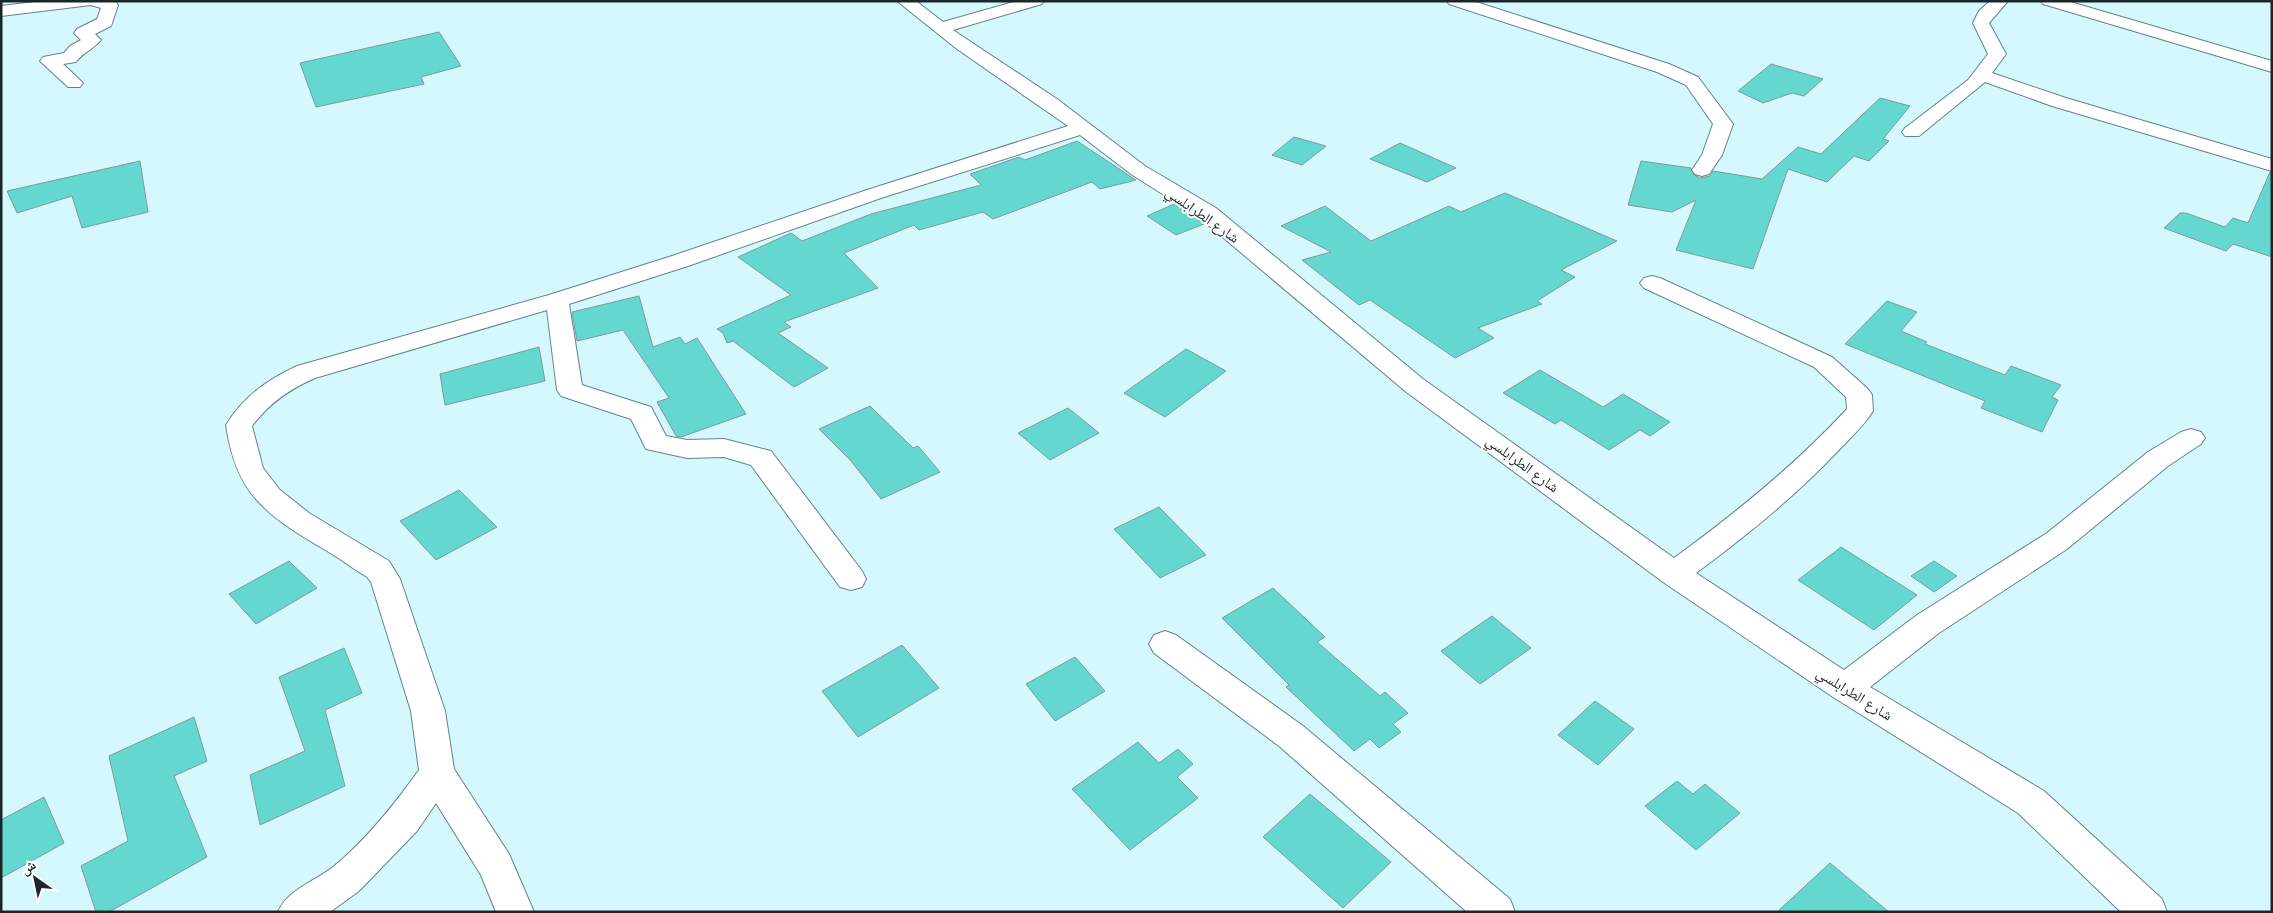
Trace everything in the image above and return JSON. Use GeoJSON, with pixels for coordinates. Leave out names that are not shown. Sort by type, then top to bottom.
{"type":"FeatureCollection","features":[{"type":"Feature","properties":{"kind":"street"},"geometry":{"type":"LineString","coordinates":[[1,11],[88,1]]}},
{"type":"Feature","properties":{"kind":"street"},"geometry":{"type":"LineString","coordinates":[[74,83],[49,61],[70,58],[76,50],[92,40],[84,33],[105,22],[110,5],[95,1]]}},
{"type":"Feature","properties":{"kind":"street","name":"شارع الطرابلسي"},"geometry":{"type":"LineString","coordinates":[[905,1],[940,28],[1083,128],[1138,170],[1208,213],[1414,385],[1674,574],[1846,688],[2031,802],[2148,912]]}},
{"type":"Feature","properties":{"kind":"street"},"geometry":{"type":"LineString","coordinates":[[1455,1],[1586,42],[1663,68],[1692,81],[1723,124],[1712,154],[1702,170]]}},
{"type":"Feature","properties":{"kind":"street"},"geometry":{"type":"LineString","coordinates":[[1912,132],[1974,84],[1997,54],[1981,23],[1985,15],[2000,1]]}},
{"type":"Feature","properties":{"kind":"street"},"geometry":{"type":"LineString","coordinates":[[2049,1],[2272,67]]}},
{"type":"Feature","properties":{"kind":"street"},"geometry":{"type":"LineString","coordinates":[[940,28],[1025,3]]}},
{"type":"Feature","properties":{"kind":"street"},"geometry":{"type":"LineString","coordinates":[[1980,75],[2059,102],[2272,165]]}},
{"type":"Feature","properties":{"kind":"street"},"geometry":{"type":"LineString","coordinates":[[515,912],[496,866],[437,773],[428,712],[385,579],[378,570],[289,516],[259,488],[241,450],[239,425],[256,402],[279,384],[306,372],[557,300],[680,261],[874,194],[1083,128]]}},
{"type":"Feature","properties":{"kind":"street"},"geometry":{"type":"LineString","coordinates":[[1652,284],[1823,362],[1858,395],[1860,411],[1826,450],[1718,542],[1674,574]]}},
{"type":"Feature","properties":{"kind":"street"},"geometry":{"type":"LineString","coordinates":[[557,300],[570,390],[642,413],[656,443],[686,449],[724,448],[761,458],[851,579]]}},
{"type":"Feature","properties":{"kind":"street"},"geometry":{"type":"LineString","coordinates":[[1846,688],[1928,624],[2057,541],[2158,459],[2191,438]]}},
{"type":"Feature","properties":{"kind":"street"},"geometry":{"type":"LineString","coordinates":[[1165,644],[1291,736],[1496,912]]}},
{"type":"Feature","properties":{"kind":"street"},"geometry":{"type":"LineString","coordinates":[[298,912],[346,879],[385,840],[404,820],[437,773]]}},
{"type":"Feature","properties":{"kind":"building"},"geometry":{"type":"Polygon","coordinates":[[[439,32],[461,66],[421,77],[424,84],[316,107],[300,63],[439,32]]]}},
{"type":"Feature","properties":{"kind":"building"},"geometry":{"type":"Polygon","coordinates":[[[1771,64],[1823,79],[1804,96],[1792,93],[1763,103],[1738,91],[1771,64]]]}},
{"type":"Feature","properties":{"kind":"building"},"geometry":{"type":"Polygon","coordinates":[[[1880,98],[1910,106],[1883,139],[1889,141],[1869,161],[1854,156],[1827,182],[1788,169],[1753,269],[1676,250],[1696,200],[1672,212],[1628,205],[1641,161],[1691,168],[1694,175],[1701,178],[1710,176],[1713,171],[1762,179],[1798,147],[1821,154],[1880,98]]]}},
{"type":"Feature","properties":{"kind":"building"},"geometry":{"type":"Polygon","coordinates":[[[1294,137],[1326,146],[1302,165],[1272,155],[1294,137]]]}},
{"type":"Feature","properties":{"kind":"building"},"geometry":{"type":"Polygon","coordinates":[[[1077,141],[1136,180],[1100,189],[1092,182],[993,219],[983,212],[919,230],[914,225],[844,253],[878,288],[784,322],[791,327],[778,333],[828,368],[794,387],[733,341],[727,343],[723,333],[717,329],[791,295],[738,257],[791,233],[802,241],[871,214],[981,185],[970,174],[1019,157],[1025,160],[1077,141]]]}},
{"type":"Feature","properties":{"kind":"building"},"geometry":{"type":"Polygon","coordinates":[[[1400,143],[1456,168],[1427,182],[1370,159],[1400,143]]]}},
{"type":"Feature","properties":{"kind":"building"},"geometry":{"type":"Polygon","coordinates":[[[140,161],[148,212],[82,228],[72,196],[17,213],[7,191],[140,161]]]}},
{"type":"Feature","properties":{"kind":"building"},"geometry":{"type":"Polygon","coordinates":[[[2270,172],[2272,173],[2272,257],[2233,244],[2226,251],[2164,228],[2180,213],[2186,213],[2225,227],[2233,218],[2248,223],[2270,172]]]}},
{"type":"Feature","properties":{"kind":"building"},"geometry":{"type":"Polygon","coordinates":[[[1505,193],[1617,241],[1561,270],[1575,277],[1537,301],[1542,304],[1478,328],[1494,338],[1455,358],[1370,300],[1359,305],[1302,260],[1331,252],[1281,226],[1325,206],[1371,241],[1449,206],[1461,212],[1505,193]]]}},
{"type":"Feature","properties":{"kind":"building"},"geometry":{"type":"Polygon","coordinates":[[[1174,204],[1204,224],[1176,235],[1147,216],[1174,204]]]}},
{"type":"Feature","properties":{"kind":"building"},"geometry":{"type":"Polygon","coordinates":[[[639,296],[653,347],[680,337],[685,344],[697,338],[746,414],[681,437],[676,436],[657,402],[669,398],[623,330],[577,341],[572,312],[639,296]]]}},
{"type":"Feature","properties":{"kind":"building"},"geometry":{"type":"Polygon","coordinates":[[[1887,301],[1917,312],[1901,331],[1927,342],[1925,344],[2005,375],[2011,366],[2061,385],[2052,397],[2058,400],[2042,432],[1981,408],[1985,401],[1845,344],[1887,301]]]}},
{"type":"Feature","properties":{"kind":"building"},"geometry":{"type":"Polygon","coordinates":[[[539,347],[545,381],[445,405],[440,374],[539,347]]]}},
{"type":"Feature","properties":{"kind":"building"},"geometry":{"type":"Polygon","coordinates":[[[1186,349],[1226,371],[1165,417],[1124,393],[1186,349]]]}},
{"type":"Feature","properties":{"kind":"building"},"geometry":{"type":"Polygon","coordinates":[[[1540,370],[1603,407],[1623,394],[1670,422],[1650,436],[1640,430],[1609,450],[1561,420],[1555,424],[1503,393],[1540,370]]]}},
{"type":"Feature","properties":{"kind":"building"},"geometry":{"type":"Polygon","coordinates":[[[870,406],[913,448],[918,446],[940,472],[881,499],[851,461],[819,429],[870,406]]]}},
{"type":"Feature","properties":{"kind":"building"},"geometry":{"type":"Polygon","coordinates":[[[1068,408],[1099,433],[1050,460],[1018,433],[1068,408]]]}},
{"type":"Feature","properties":{"kind":"building"},"geometry":{"type":"Polygon","coordinates":[[[459,490],[497,527],[436,560],[400,521],[459,490]]]}},
{"type":"Feature","properties":{"kind":"building"},"geometry":{"type":"Polygon","coordinates":[[[1159,507],[1206,555],[1160,578],[1114,529],[1159,507]]]}},
{"type":"Feature","properties":{"kind":"building"},"geometry":{"type":"Polygon","coordinates":[[[1841,547],[1917,595],[1874,630],[1798,580],[1841,547]]]}},
{"type":"Feature","properties":{"kind":"building"},"geometry":{"type":"Polygon","coordinates":[[[289,561],[317,588],[256,624],[229,594],[289,561]]]}},
{"type":"Feature","properties":{"kind":"building"},"geometry":{"type":"Polygon","coordinates":[[[1934,561],[1957,576],[1934,592],[1911,576],[1934,561]]]}},
{"type":"Feature","properties":{"kind":"building"},"geometry":{"type":"Polygon","coordinates":[[[1273,588],[1325,637],[1317,642],[1380,696],[1385,692],[1408,713],[1393,724],[1401,732],[1379,748],[1370,739],[1354,751],[1286,687],[1289,685],[1222,618],[1273,588]]]}},
{"type":"Feature","properties":{"kind":"building"},"geometry":{"type":"Polygon","coordinates":[[[1492,616],[1531,648],[1480,684],[1441,651],[1492,616]]]}},
{"type":"Feature","properties":{"kind":"building"},"geometry":{"type":"Polygon","coordinates":[[[902,645],[939,688],[858,737],[822,691],[902,645]]]}},
{"type":"Feature","properties":{"kind":"building"},"geometry":{"type":"Polygon","coordinates":[[[344,648],[362,693],[325,710],[345,786],[260,825],[250,775],[305,751],[279,677],[344,648]]]}},
{"type":"Feature","properties":{"kind":"building"},"geometry":{"type":"Polygon","coordinates":[[[1075,657],[1105,691],[1055,721],[1026,684],[1075,657]]]}},
{"type":"Feature","properties":{"kind":"building"},"geometry":{"type":"Polygon","coordinates":[[[1595,701],[1634,729],[1598,765],[1558,735],[1595,701]]]}},
{"type":"Feature","properties":{"kind":"building"},"geometry":{"type":"Polygon","coordinates":[[[194,717],[207,761],[174,776],[207,857],[109,912],[96,912],[81,866],[128,841],[109,756],[194,717]]]}},
{"type":"Feature","properties":{"kind":"building"},"geometry":{"type":"Polygon","coordinates":[[[1138,742],[1159,763],[1178,749],[1193,764],[1177,777],[1198,798],[1130,850],[1072,789],[1138,742]]]}},
{"type":"Feature","properties":{"kind":"building"},"geometry":{"type":"Polygon","coordinates":[[[1677,781],[1693,794],[1705,784],[1740,813],[1696,850],[1645,806],[1677,781]]]}},
{"type":"Feature","properties":{"kind":"building"},"geometry":{"type":"Polygon","coordinates":[[[1310,794],[1391,862],[1343,908],[1263,837],[1310,794]]]}},
{"type":"Feature","properties":{"kind":"building"},"geometry":{"type":"Polygon","coordinates":[[[44,797],[64,843],[1,878],[1,820],[44,797]]]}},
{"type":"Feature","properties":{"kind":"building"},"geometry":{"type":"Polygon","coordinates":[[[1830,863],[1889,912],[1777,912],[1830,863]]]}}]}
